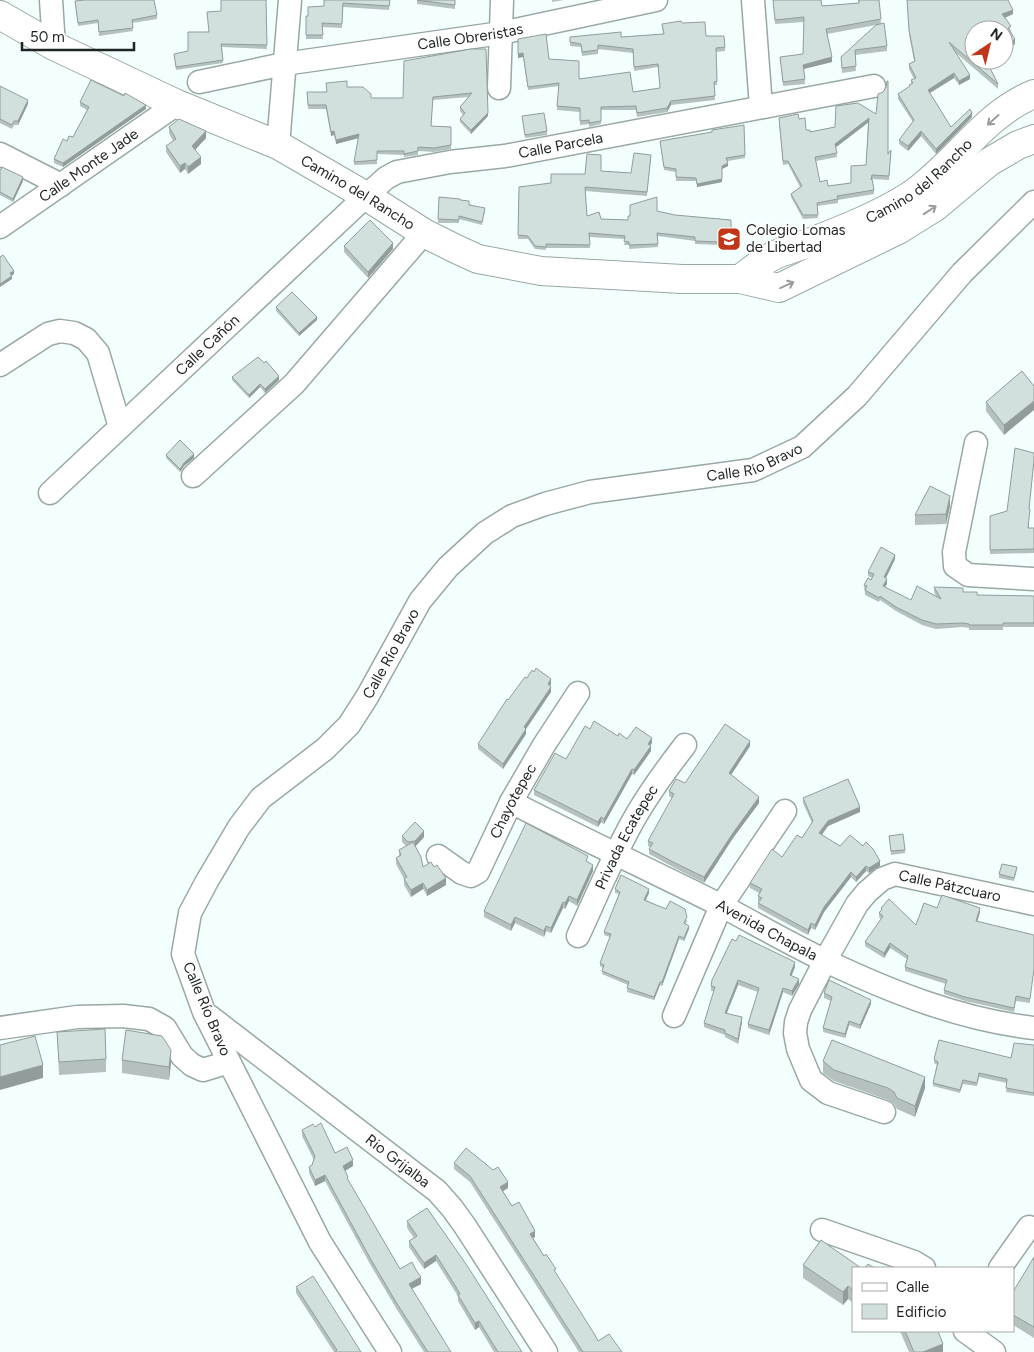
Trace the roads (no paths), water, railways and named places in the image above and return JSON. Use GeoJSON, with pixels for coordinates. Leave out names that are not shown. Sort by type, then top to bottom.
{"type":"FeatureCollection","features":[{"type":"Feature","properties":{"kind":"main road","name":"Camino del Rancho"},"geometry":{"type":"LineString","coordinates":[[0,15],[54,46],[177,104],[278,145],[366,196],[424,233],[478,259],[541,271],[682,279],[740,279],[779,288],[898,230],[935,207],[989,162],[1018,145],[1034,139]]}},
{"type":"Feature","properties":{"kind":"main road","name":"Camino del Rancho"},"geometry":{"type":"LineString","coordinates":[[740,279],[774,256],[873,215],[911,195],[946,166],[996,116],[1022,99],[1034,94]]}},
{"type":"Feature","properties":{"kind":"street"},"geometry":{"type":"LineString","coordinates":[[51,0],[54,46]]}},
{"type":"Feature","properties":{"kind":"street"},"geometry":{"type":"LineString","coordinates":[[278,145],[290,0]]}},
{"type":"Feature","properties":{"kind":"street"},"geometry":{"type":"LineString","coordinates":[[499,88],[502,0]]}},
{"type":"Feature","properties":{"kind":"street","name":"Calle Obreristas"},"geometry":{"type":"LineString","coordinates":[[200,82],[284,64],[501,33],[656,0]]}},
{"type":"Feature","properties":{"kind":"street"},"geometry":{"type":"LineString","coordinates":[[753,0],[761,107]]}},
{"type":"Feature","properties":{"kind":"street","name":"Calle Parcela"},"geometry":{"type":"LineString","coordinates":[[366,196],[386,178],[397,172],[450,162],[505,156],[874,86]]}},
{"type":"Feature","properties":{"kind":"street","name":"Calle Monte Jade"},"geometry":{"type":"LineString","coordinates":[[0,227],[177,104]]}},
{"type":"Feature","properties":{"kind":"street"},"geometry":{"type":"LineString","coordinates":[[0,154],[62,185]]}},
{"type":"Feature","properties":{"kind":"street","name":"Calle Cañón"},"geometry":{"type":"LineString","coordinates":[[50,493],[366,196]]}},
{"type":"Feature","properties":{"kind":"street","name":"Calle Río Bravo"},"geometry":{"type":"LineString","coordinates":[[390,1352],[320,1242],[204,1012],[183,954],[190,913],[239,827],[261,798],[325,750],[348,725],[367,697],[420,601],[448,567],[485,533],[512,516],[545,504],[590,492],[753,470],[802,447],[857,396],[962,273],[1034,202]]}},
{"type":"Feature","properties":{"kind":"street"},"geometry":{"type":"LineString","coordinates":[[192,476],[294,384],[424,233]]}},
{"type":"Feature","properties":{"kind":"street"},"geometry":{"type":"LineString","coordinates":[[0,365],[48,334],[60,331],[74,333],[86,339],[98,353],[120,427]]}},
{"type":"Feature","properties":{"kind":"street"},"geometry":{"type":"LineString","coordinates":[[976,443],[954,552],[955,566],[968,575],[1034,578]]}},
{"type":"Feature","properties":{"kind":"street","name":"Chayotepec"},"geometry":{"type":"LineString","coordinates":[[438,856],[462,873],[470,876],[478,872],[511,802],[544,745],[578,693]]}},
{"type":"Feature","properties":{"kind":"street","name":"Privada Ecatepec"},"geometry":{"type":"LineString","coordinates":[[578,936],[615,855],[651,791],[686,745]]}},
{"type":"Feature","properties":{"kind":"street","name":"Avenida Chapala"},"geometry":{"type":"LineString","coordinates":[[511,802],[721,906],[824,961],[908,996],[962,1014],[1034,1028]]}},
{"type":"Feature","properties":{"kind":"street"},"geometry":{"type":"LineString","coordinates":[[674,1016],[721,906],[785,811]]}},
{"type":"Feature","properties":{"kind":"street","name":"Calle Pátzcuaro"},"geometry":{"type":"LineString","coordinates":[[884,1112],[828,1093],[811,1080],[798,1049],[796,1022],[800,1010],[824,961],[857,904],[882,879],[894,874],[1034,904]]}},
{"type":"Feature","properties":{"kind":"street","name":"Rio Grijalba"},"geometry":{"type":"LineString","coordinates":[[204,1012],[436,1191],[465,1226],[546,1352]]}},
{"type":"Feature","properties":{"kind":"street"},"geometry":{"type":"LineString","coordinates":[[0,1028],[77,1017],[123,1016],[149,1019],[165,1028],[182,1056],[192,1065],[203,1070],[229,1062]]}},
{"type":"Feature","properties":{"kind":"street"},"geometry":{"type":"LineString","coordinates":[[1001,1267],[1029,1227]]}},
{"type":"Feature","properties":{"kind":"street"},"geometry":{"type":"LineString","coordinates":[[822,1230],[914,1262],[922,1267]]}},
{"type":"Feature","properties":{"kind":"street"},"geometry":{"type":"LineString","coordinates":[[966,1332],[994,1352]]}},
{"type":"Feature","properties":{"kind":"place","name":"Colegio Lomas de Libertad"},"geometry":{"type":"Point","coordinates":[729,239]}}]}
